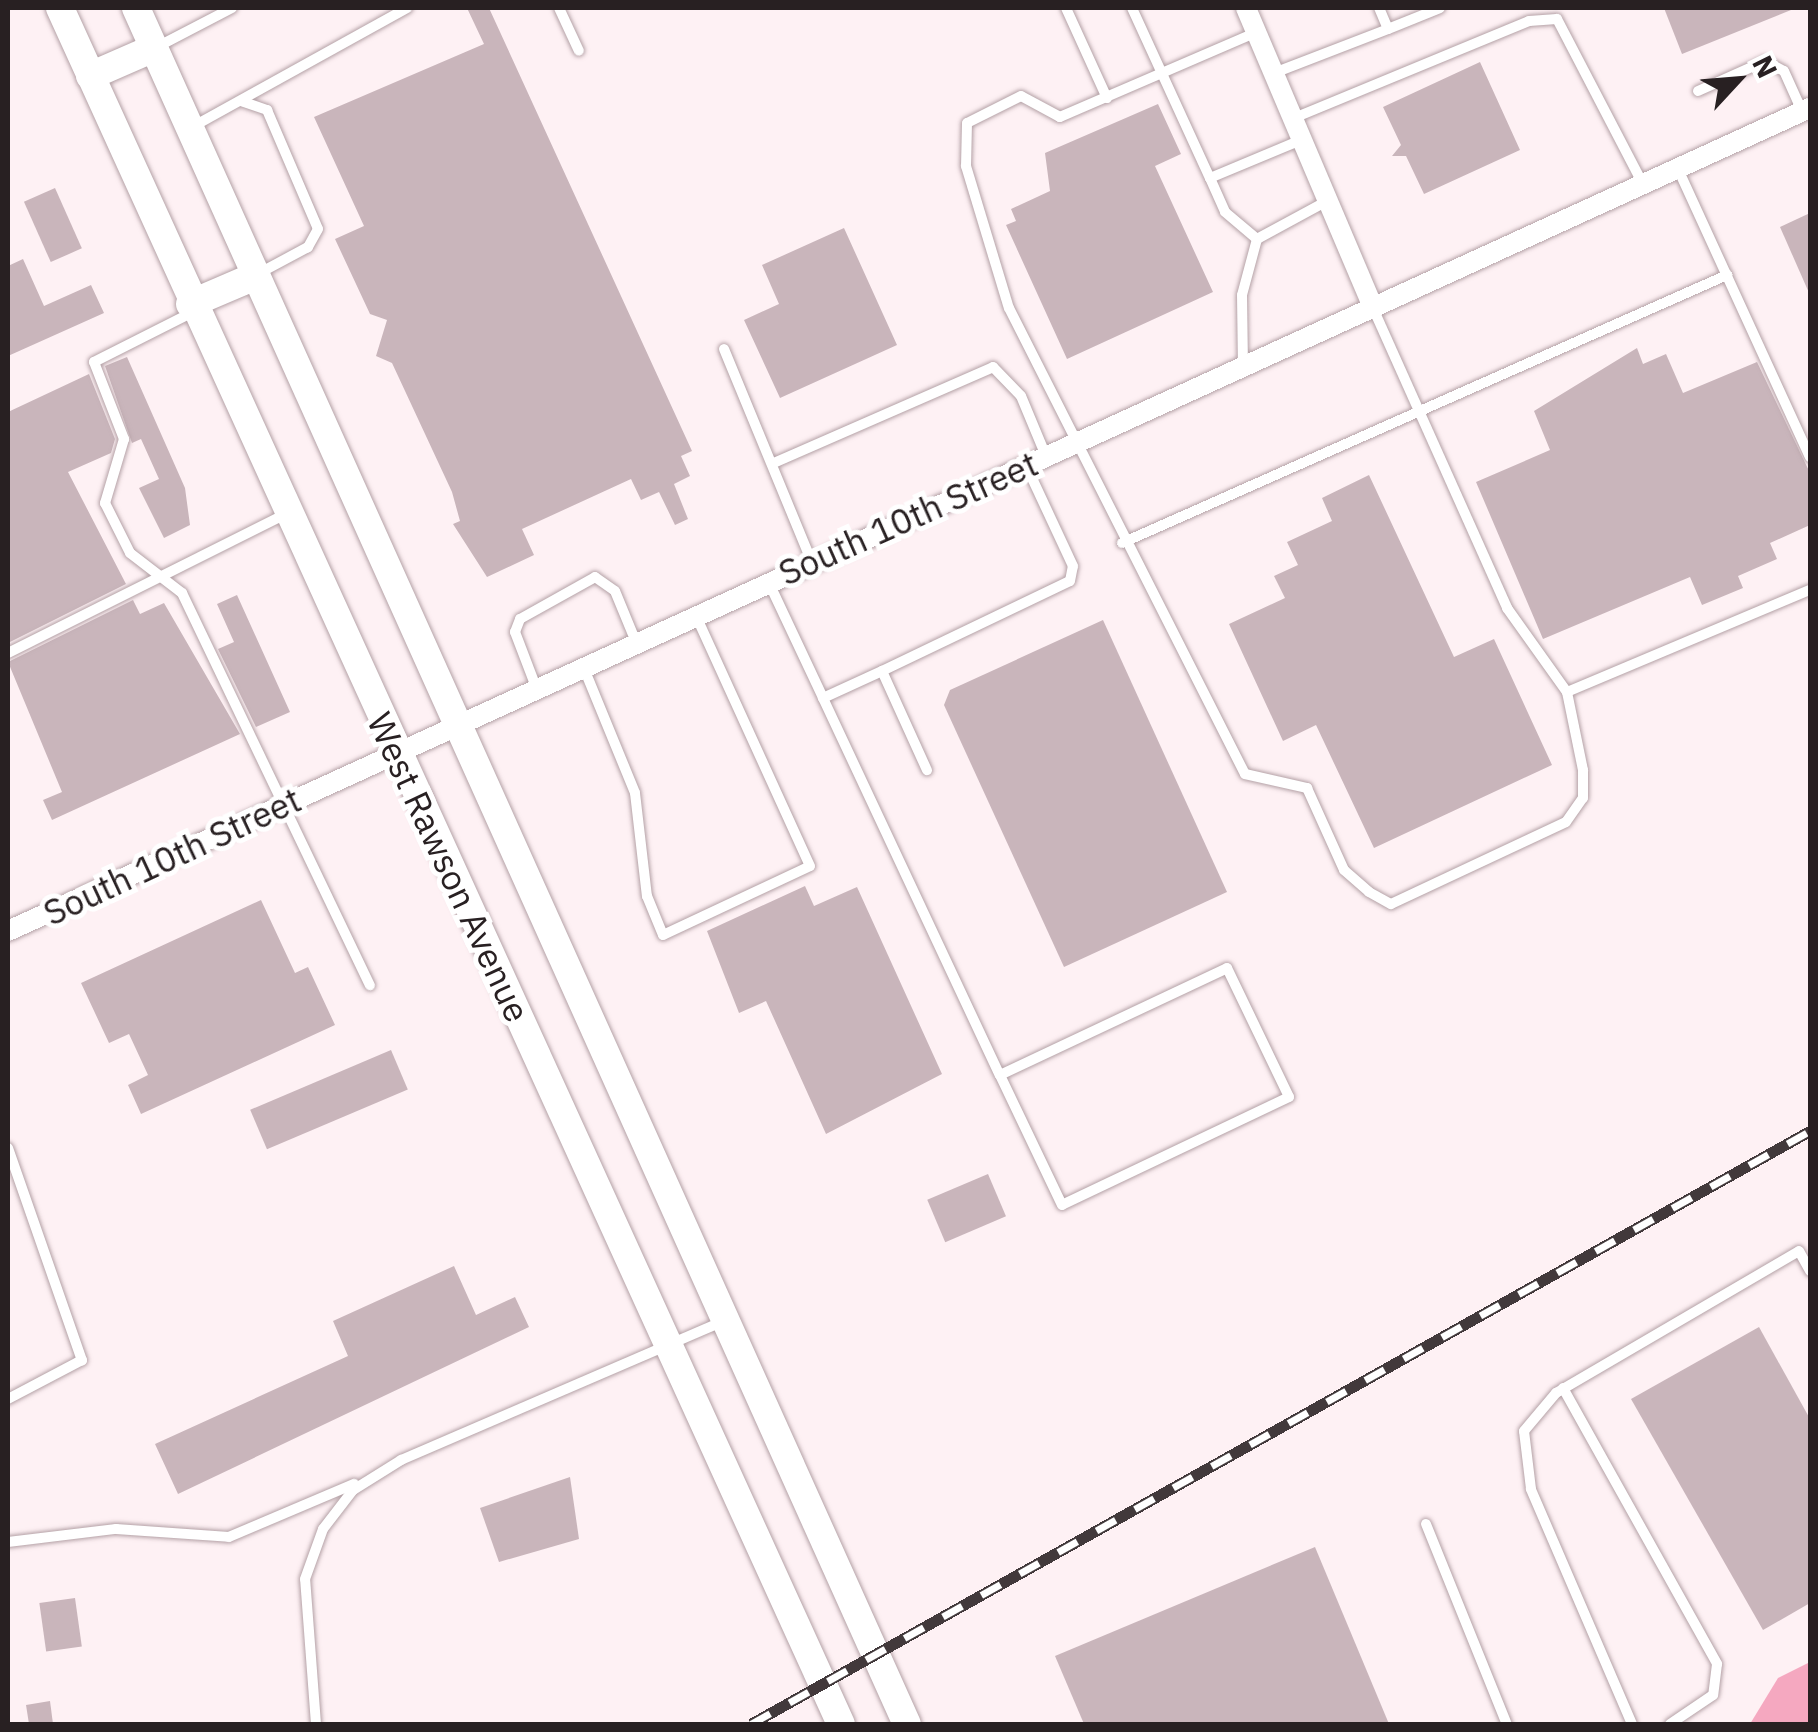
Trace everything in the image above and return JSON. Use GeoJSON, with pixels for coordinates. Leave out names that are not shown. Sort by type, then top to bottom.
{"type":"FeatureCollection","features":[{"type":"Feature","properties":{"kind":"main road","name":"West Rawson Avenue"},"geometry":{"type":"LineString","coordinates":[[60,8],[191,308],[394,754],[674,1343],[842,1724]]}},
{"type":"Feature","properties":{"kind":"main road","name":"West Rawson Avenue"},"geometry":{"type":"LineString","coordinates":[[139,11],[253,277],[455,724],[731,1317],[907,1724]]}},
{"type":"Feature","properties":{"kind":"main road"},"geometry":{"type":"LineString","coordinates":[[90,76],[154,48]]}},
{"type":"Feature","properties":{"kind":"main road"},"geometry":{"type":"LineString","coordinates":[[191,308],[253,277]]}},
{"type":"Feature","properties":{"kind":"street"},"geometry":{"type":"LineString","coordinates":[[1246,8],[1373,307]]}},
{"type":"Feature","properties":{"kind":"street","name":"South 10th Street"},"geometry":{"type":"LineString","coordinates":[[8,931],[1806,110]]}},
{"type":"Feature","properties":{"kind":"lane"},"geometry":{"type":"LineString","coordinates":[[154,48],[235,8]]}},
{"type":"Feature","properties":{"kind":"lane"},"geometry":{"type":"LineString","coordinates":[[188,129],[407,8]]}},
{"type":"Feature","properties":{"kind":"lane"},"geometry":{"type":"LineString","coordinates":[[560,8],[579,51]]}},
{"type":"Feature","properties":{"kind":"lane"},"geometry":{"type":"LineString","coordinates":[[1066,8],[1107,98]]}},
{"type":"Feature","properties":{"kind":"lane"},"geometry":{"type":"LineString","coordinates":[[1132,8],[1225,212],[1257,240]]}},
{"type":"Feature","properties":{"kind":"lane"},"geometry":{"type":"LineString","coordinates":[[1379,8],[1388,29]]}},
{"type":"Feature","properties":{"kind":"lane"},"geometry":{"type":"LineString","coordinates":[[1274,73],[1440,8]]}},
{"type":"Feature","properties":{"kind":"lane"},"geometry":{"type":"LineString","coordinates":[[1293,118],[1528,21],[1557,19],[1642,184]]}},
{"type":"Feature","properties":{"kind":"lane"},"geometry":{"type":"LineString","coordinates":[[1257,32],[1060,117],[1021,96],[966,123],[966,166],[1004,292],[1122,543],[1245,774],[1307,788],[1344,870],[1391,904],[1566,822],[1583,784],[1567,692],[1507,608],[1373,307]]}},
{"type":"Feature","properties":{"kind":"lane"},"geometry":{"type":"LineString","coordinates":[[1698,90],[1765,61],[1784,71],[1806,110]]}},
{"type":"Feature","properties":{"kind":"lane"},"geometry":{"type":"LineString","coordinates":[[240,101],[268,110],[318,229],[308,247],[253,277]]}},
{"type":"Feature","properties":{"kind":"lane"},"geometry":{"type":"LineString","coordinates":[[1210,178],[1302,139]]}},
{"type":"Feature","properties":{"kind":"lane"},"geometry":{"type":"LineString","coordinates":[[1678,168],[1810,457]]}},
{"type":"Feature","properties":{"kind":"lane"},"geometry":{"type":"LineString","coordinates":[[1242,366],[1242,295],[1257,240],[1328,200]]}},
{"type":"Feature","properties":{"kind":"lane"},"geometry":{"type":"LineString","coordinates":[[1122,543],[1416,409],[1727,275]]}},
{"type":"Feature","properties":{"kind":"lane"},"geometry":{"type":"LineString","coordinates":[[191,308],[94,362],[124,439],[106,503],[130,553],[182,593],[370,985]]}},
{"type":"Feature","properties":{"kind":"lane"},"geometry":{"type":"LineString","coordinates":[[724,349],[776,462],[812,562]]}},
{"type":"Feature","properties":{"kind":"lane"},"geometry":{"type":"LineString","coordinates":[[776,462],[992,368],[1022,396],[1036,460],[1073,566],[1070,581],[822,698]]}},
{"type":"Feature","properties":{"kind":"lane"},"geometry":{"type":"LineString","coordinates":[[8,653],[158,574],[285,514]]}},
{"type":"Feature","properties":{"kind":"lane"},"geometry":{"type":"LineString","coordinates":[[536,688],[515,632],[520,619],[594,576],[614,591],[636,642]]}},
{"type":"Feature","properties":{"kind":"lane"},"geometry":{"type":"LineString","coordinates":[[768,582],[1000,1076],[1062,1205],[1289,1098],[1227,968],[1000,1076]]}},
{"type":"Feature","properties":{"kind":"lane"},"geometry":{"type":"LineString","coordinates":[[1567,692],[1810,590]]}},
{"type":"Feature","properties":{"kind":"lane"},"geometry":{"type":"LineString","coordinates":[[583,666],[635,793],[647,896],[663,936],[810,866],[696,615]]}},
{"type":"Feature","properties":{"kind":"lane"},"geometry":{"type":"LineString","coordinates":[[882,671],[927,770]]}},
{"type":"Feature","properties":{"kind":"lane"},"geometry":{"type":"LineString","coordinates":[[8,1148],[82,1360],[8,1399]]}},
{"type":"Feature","properties":{"kind":"lane"},"geometry":{"type":"LineString","coordinates":[[1632,1724],[1522,1450],[1535,1411],[1563,1388],[1799,1251],[1810,1271]]}},
{"type":"Feature","properties":{"kind":"lane"},"geometry":{"type":"LineString","coordinates":[[8,1542],[116,1529],[229,1537],[731,1317]]}},
{"type":"Feature","properties":{"kind":"lane"},"geometry":{"type":"LineString","coordinates":[[1563,1388],[1717,1664],[1713,1695],[1670,1724]]}},
{"type":"Feature","properties":{"kind":"lane"},"geometry":{"type":"LineString","coordinates":[[316,1724],[305,1579],[322,1530],[374,1476]]}},
{"type":"Feature","properties":{"kind":"lane"},"geometry":{"type":"LineString","coordinates":[[1426,1524],[1508,1724]]}},
{"type":"Feature","properties":{"kind":"shaded area"},"geometry":{"type":"Polygon","coordinates":[[[1810,1662],[1810,1724],[1750,1724],[1778,1678],[1810,1662]]]}},
{"type":"Feature","properties":{"kind":"building"},"geometry":{"type":"Polygon","coordinates":[[[467,8],[489,8],[692,451],[681,456],[690,476],[674,484],[688,519],[675,525],[659,492],[641,500],[631,479],[522,529],[534,555],[487,577],[453,524],[460,521],[452,492],[392,363],[376,356],[387,320],[370,314],[335,239],[364,226],[314,117],[484,44],[467,8]]]}},
{"type":"Feature","properties":{"kind":"building"},"geometry":{"type":"Polygon","coordinates":[[[1664,8],[1796,8],[1682,54],[1664,8]]]}},
{"type":"Feature","properties":{"kind":"building"},"geometry":{"type":"Polygon","coordinates":[[[1480,62],[1520,150],[1424,194],[1406,156],[1392,156],[1401,145],[1383,107],[1480,62]]]}},
{"type":"Feature","properties":{"kind":"building"},"geometry":{"type":"Polygon","coordinates":[[[1158,104],[1181,154],[1155,166],[1213,292],[1067,359],[1006,225],[1016,221],[1011,209],[1050,191],[1045,153],[1158,104]]]}},
{"type":"Feature","properties":{"kind":"building"},"geometry":{"type":"Polygon","coordinates":[[[55,188],[82,248],[51,262],[24,202],[55,188]]]}},
{"type":"Feature","properties":{"kind":"building"},"geometry":{"type":"Polygon","coordinates":[[[1810,213],[1810,295],[1780,227],[1810,213]]]}},
{"type":"Feature","properties":{"kind":"building"},"geometry":{"type":"Polygon","coordinates":[[[844,228],[897,345],[780,398],[744,320],[779,304],[762,265],[844,228]]]}},
{"type":"Feature","properties":{"kind":"building"},"geometry":{"type":"Polygon","coordinates":[[[23,259],[44,306],[91,285],[104,313],[8,356],[8,266],[23,259]]]}},
{"type":"Feature","properties":{"kind":"building"},"geometry":{"type":"Polygon","coordinates":[[[1637,348],[1643,364],[1666,354],[1683,393],[1757,362],[1810,473],[1810,525],[1770,543],[1777,559],[1738,576],[1743,588],[1702,605],[1690,577],[1543,639],[1476,482],[1550,450],[1534,411],[1637,348]]]}},
{"type":"Feature","properties":{"kind":"building"},"geometry":{"type":"Polygon","coordinates":[[[127,357],[185,488],[190,525],[164,538],[139,488],[159,479],[141,439],[132,443],[105,366],[127,357]]]}},
{"type":"Feature","properties":{"kind":"building"},"geometry":{"type":"Polygon","coordinates":[[[89,374],[115,439],[111,453],[68,472],[126,584],[8,643],[8,412],[89,374]]]}},
{"type":"Feature","properties":{"kind":"building"},"geometry":{"type":"Polygon","coordinates":[[[1369,475],[1454,657],[1494,639],[1552,765],[1374,848],[1316,725],[1283,741],[1229,624],[1285,598],[1274,576],[1298,565],[1287,542],[1332,521],[1322,498],[1369,475]]]}},
{"type":"Feature","properties":{"kind":"building"},"geometry":{"type":"Polygon","coordinates":[[[237,595],[290,712],[256,727],[218,649],[234,642],[217,604],[237,595]]]}},
{"type":"Feature","properties":{"kind":"building"},"geometry":{"type":"Polygon","coordinates":[[[133,600],[140,614],[164,603],[240,734],[52,820],[43,800],[62,792],[8,662],[133,600]]]}},
{"type":"Feature","properties":{"kind":"building"},"geometry":{"type":"Polygon","coordinates":[[[1103,620],[1227,892],[1064,967],[944,705],[950,690],[1103,620]]]}},
{"type":"Feature","properties":{"kind":"building"},"geometry":{"type":"Polygon","coordinates":[[[805,886],[814,906],[857,887],[942,1074],[826,1134],[766,1001],[739,1013],[707,931],[805,886]]]}},
{"type":"Feature","properties":{"kind":"building"},"geometry":{"type":"Polygon","coordinates":[[[261,900],[295,973],[308,967],[335,1025],[141,1114],[128,1085],[148,1075],[129,1034],[109,1043],[81,983],[261,900]]]}},
{"type":"Feature","properties":{"kind":"building"},"geometry":{"type":"Polygon","coordinates":[[[391,1050],[408,1090],[267,1149],[250,1110],[391,1050]]]}},
{"type":"Feature","properties":{"kind":"building"},"geometry":{"type":"Polygon","coordinates":[[[988,1174],[1006,1216],[945,1242],[927,1200],[988,1174]]]}},
{"type":"Feature","properties":{"kind":"building"},"geometry":{"type":"Polygon","coordinates":[[[454,1266],[476,1315],[515,1297],[529,1327],[178,1494],[155,1444],[348,1356],[333,1321],[454,1266]]]}},
{"type":"Feature","properties":{"kind":"building"},"geometry":{"type":"Polygon","coordinates":[[[1759,1327],[1810,1419],[1810,1603],[1763,1630],[1631,1399],[1759,1327]]]}},
{"type":"Feature","properties":{"kind":"building"},"geometry":{"type":"Polygon","coordinates":[[[570,1477],[579,1539],[499,1562],[480,1508],[570,1477]]]}},
{"type":"Feature","properties":{"kind":"building"},"geometry":{"type":"Polygon","coordinates":[[[1315,1547],[1389,1724],[1084,1724],[1055,1656],[1315,1547]]]}},
{"type":"Feature","properties":{"kind":"building"},"geometry":{"type":"Polygon","coordinates":[[[75,1598],[82,1647],[46,1652],[39,1603],[75,1598]]]}},
{"type":"Feature","properties":{"kind":"building"},"geometry":{"type":"Polygon","coordinates":[[[50,1701],[53,1724],[29,1724],[26,1705],[50,1701]]]}},
{"type":"Feature","properties":{"kind":"railway"},"geometry":{"type":"LineString","coordinates":[[751,1724],[1810,1131]]}}]}
